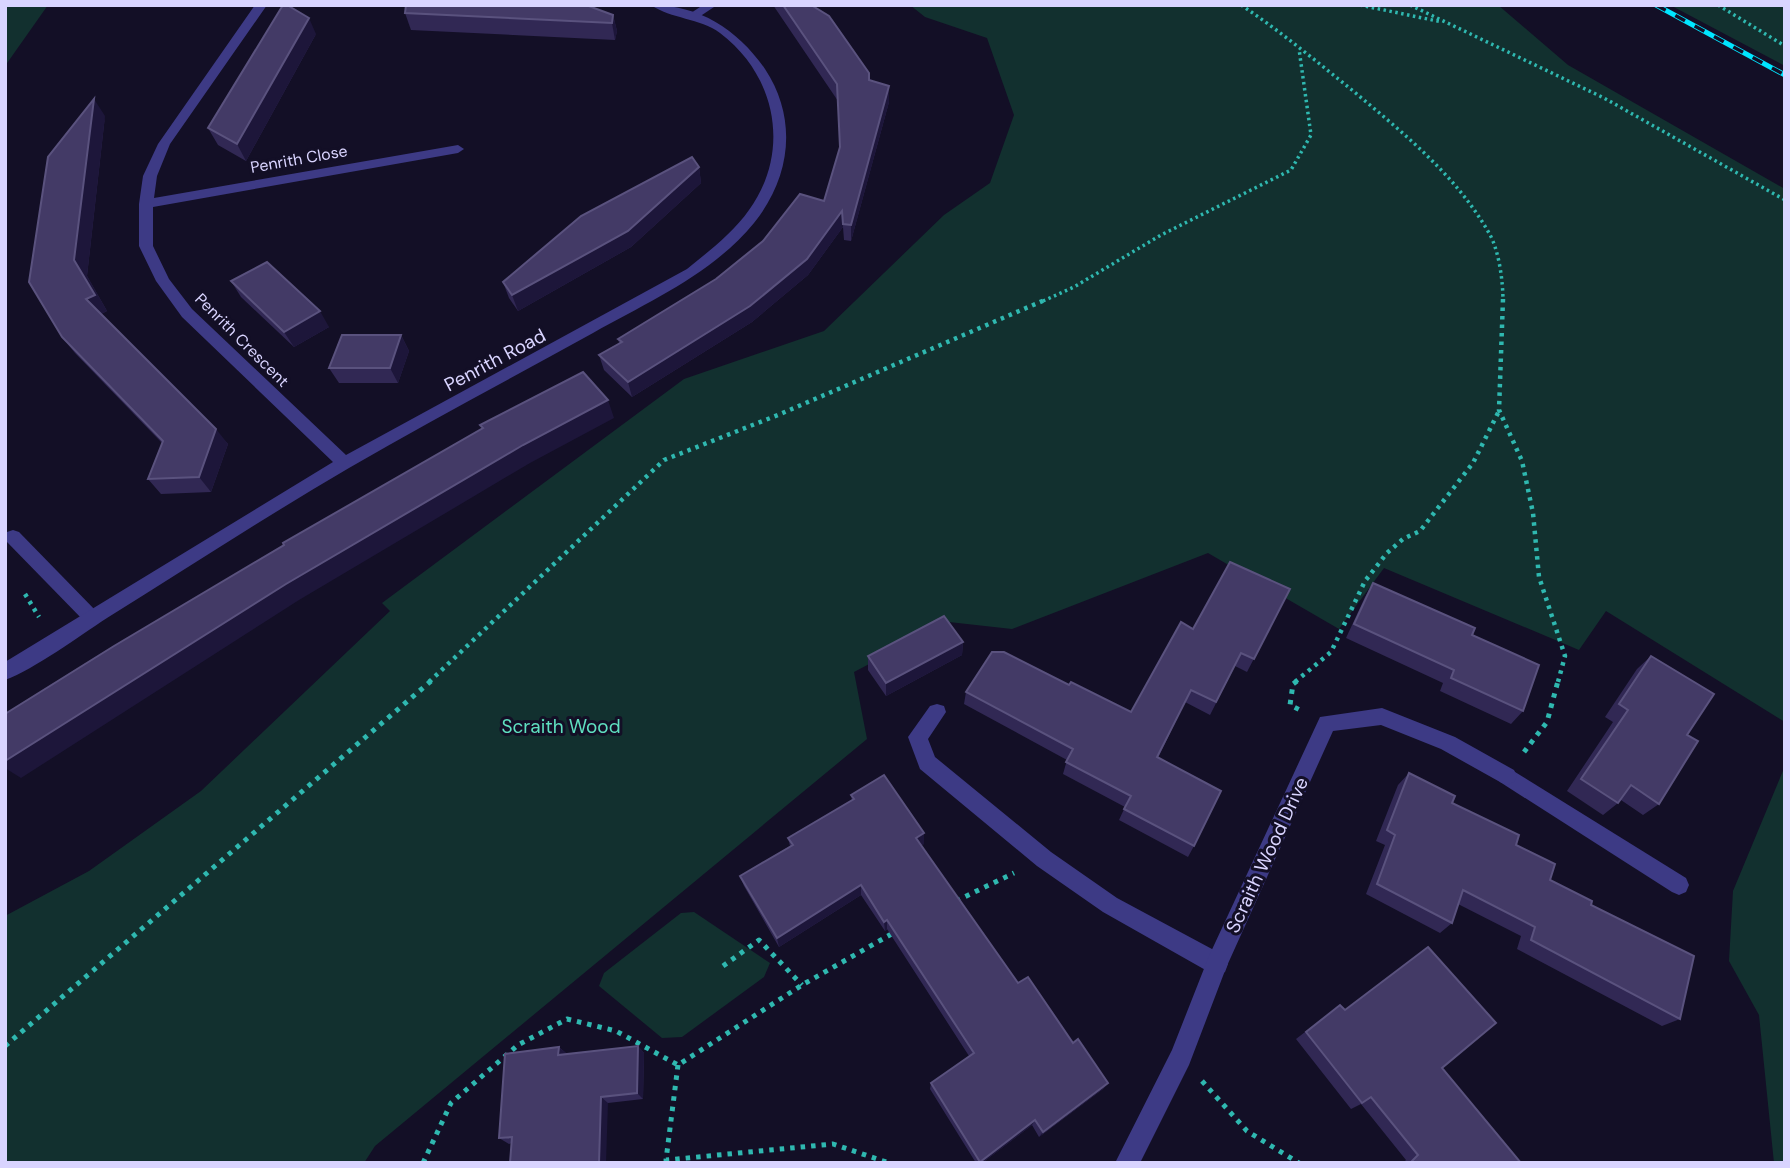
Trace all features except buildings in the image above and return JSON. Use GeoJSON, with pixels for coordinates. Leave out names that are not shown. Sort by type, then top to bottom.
{"type":"FeatureCollection","features":[{"type":"Feature","properties":{"kind":"street","name":"Penrith Crescent"},"geometry":{"type":"LineString","coordinates":[[261,5],[164,144],[150,176],[146,204],[146,246],[163,281],[187,313],[344,463]]}},
{"type":"Feature","properties":{"kind":"street","name":"Penrith Road"},"geometry":{"type":"LineString","coordinates":[[5,672],[344,463],[692,272],[730,239],[762,201],[778,162],[782,125],[773,88],[745,51],[721,28],[657,5]]}},
{"type":"Feature","properties":{"kind":"street"},"geometry":{"type":"LineString","coordinates":[[692,17],[711,5]]}},
{"type":"Feature","properties":{"kind":"street","name":"Penrith Close"},"geometry":{"type":"LineString","coordinates":[[146,204],[458,149]]}},
{"type":"Feature","properties":{"kind":"street"},"geometry":{"type":"LineString","coordinates":[[13,537],[92,618]]}},
{"type":"Feature","properties":{"kind":"street"},"geometry":{"type":"LineString","coordinates":[[937,712],[918,737],[927,763],[1044,859],[1110,905],[1217,964]]}},
{"type":"Feature","properties":{"kind":"street"},"geometry":{"type":"LineString","coordinates":[[1327,723],[1382,716],[1448,743],[1507,776],[1679,885]]}},
{"type":"Feature","properties":{"kind":"street","name":"Scraith Wood Drive"},"geometry":{"type":"LineString","coordinates":[[1127,1163],[1181,1057],[1217,964],[1327,723]]}},
{"type":"Feature","properties":{"kind":"path"},"geometry":{"type":"LineString","coordinates":[[1241,5],[1282,33],[1298,49],[1388,120],[1455,183],[1491,235],[1503,286],[1499,410],[1473,463],[1420,531],[1404,539],[1387,554],[1365,581],[1331,652],[1293,684],[1290,705],[1327,723]]}},
{"type":"Feature","properties":{"kind":"path"},"geometry":{"type":"LineString","coordinates":[[1360,5],[1447,23]]}},
{"type":"Feature","properties":{"kind":"path"},"geometry":{"type":"LineString","coordinates":[[1410,5],[1604,99],[1785,200]]}},
{"type":"Feature","properties":{"kind":"path"},"geometry":{"type":"LineString","coordinates":[[1718,5],[1785,46]]}},
{"type":"Feature","properties":{"kind":"path"},"geometry":{"type":"LineString","coordinates":[[5,1046],[448,666],[664,460],[778,415],[1074,287],[1161,234],[1292,170],[1311,135],[1298,49]]}},
{"type":"Feature","properties":{"kind":"path"},"geometry":{"type":"LineString","coordinates":[[1499,410],[1522,461],[1533,513],[1539,577],[1565,656],[1547,722],[1507,776]]}},
{"type":"Feature","properties":{"kind":"path"},"geometry":{"type":"LineString","coordinates":[[24,592],[52,643]]}},
{"type":"Feature","properties":{"kind":"path"},"geometry":{"type":"LineString","coordinates":[[949,905],[1044,859]]}},
{"type":"Feature","properties":{"kind":"path"},"geometry":{"type":"LineString","coordinates":[[678,1065],[802,985],[906,926]]}},
{"type":"Feature","properties":{"kind":"path"},"geometry":{"type":"LineString","coordinates":[[723,965],[759,940],[802,985]]}},
{"type":"Feature","properties":{"kind":"path"},"geometry":{"type":"LineString","coordinates":[[423,1163],[451,1103],[518,1045],[567,1019],[615,1031],[678,1065]]}},
{"type":"Feature","properties":{"kind":"path"},"geometry":{"type":"LineString","coordinates":[[1181,1057],[1247,1131],[1299,1163]]}},
{"type":"Feature","properties":{"kind":"path"},"geometry":{"type":"LineString","coordinates":[[678,1065],[666,1161],[833,1144],[889,1163]]}},
{"type":"Feature","properties":{"kind":"green space"},"geometry":{"type":"Polygon","coordinates":[[[5,5],[48,5],[5,66],[5,5]]]}},
{"type":"Feature","properties":{"kind":"green space","name":"Scraith Wood"},"geometry":{"type":"Polygon","coordinates":[[[910,5],[1498,5],[1568,65],[1785,189],[1785,722],[1606,611],[1579,650],[1384,568],[1339,629],[1208,553],[1012,629],[949,622],[854,672],[867,739],[375,1146],[364,1163],[5,1163],[5,916],[89,871],[201,791],[390,611],[382,603],[684,379],[824,331],[944,215],[990,183],[1014,115],[987,38],[925,17],[910,5]]]}},
{"type":"Feature","properties":{"kind":"green space"},"geometry":{"type":"Polygon","coordinates":[[[1670,5],[1785,5],[1785,66],[1670,5]]]}},
{"type":"Feature","properties":{"kind":"green space"},"geometry":{"type":"Polygon","coordinates":[[[1785,766],[1785,1163],[1774,1163],[1759,1015],[1729,961],[1733,891],[1785,766]]]}},
{"type":"Feature","properties":{"kind":"green space"},"geometry":{"type":"Polygon","coordinates":[[[694,912],[770,963],[764,977],[682,1037],[662,1038],[599,986],[604,973],[681,913],[694,912]]]}},
{"type":"Feature","properties":{"kind":"railway"},"geometry":{"type":"LineString","coordinates":[[1656,5],[1785,75]]}}]}
